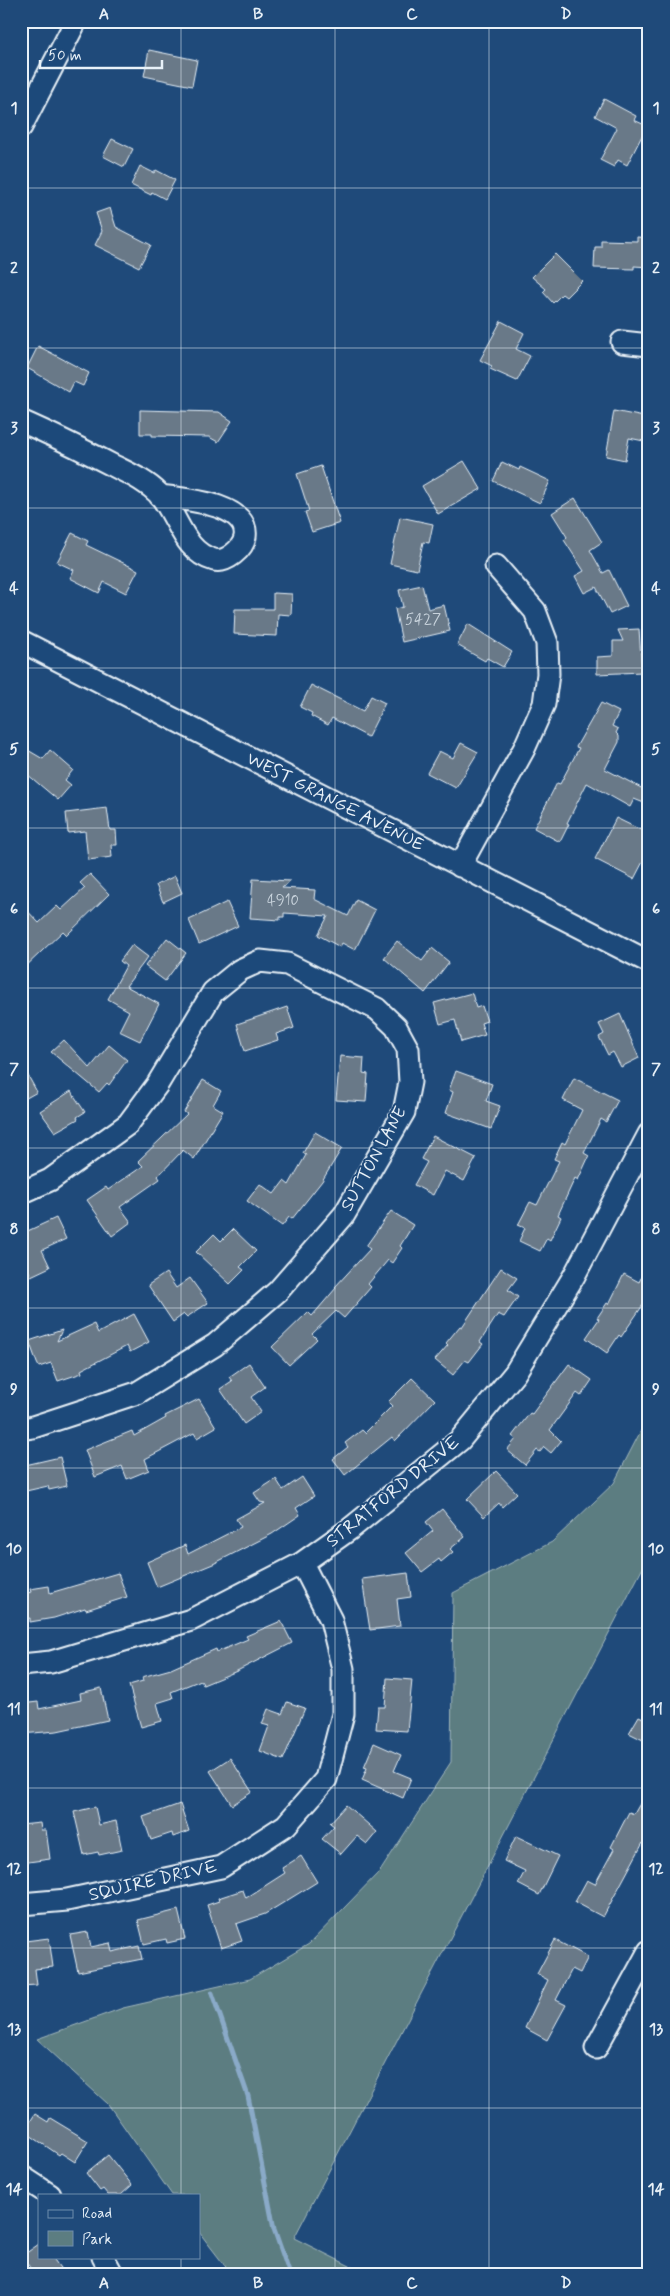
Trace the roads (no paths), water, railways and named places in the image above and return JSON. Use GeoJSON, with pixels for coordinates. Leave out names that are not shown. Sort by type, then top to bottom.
{"type":"FeatureCollection","features":[{"type":"Feature","properties":{"kind":"street"},"geometry":{"type":"LineString","coordinates":[[21,127],[76,21]]}},
{"type":"Feature","properties":{"kind":"street"},"geometry":{"type":"LineString","coordinates":[[622,342],[649,345]]}},
{"type":"Feature","properties":{"kind":"street"},"geometry":{"type":"LineString","coordinates":[[21,421],[104,460],[147,484],[160,496]]}},
{"type":"Feature","properties":{"kind":"street"},"geometry":{"type":"LineString","coordinates":[[460,866],[524,749],[544,704],[548,674],[547,643],[535,611],[496,566]]}},
{"type":"Feature","properties":{"kind":"street","name":"WEST GRANGE AVENUE"},"geometry":{"type":"LineString","coordinates":[[21,641],[649,962]]}},
{"type":"Feature","properties":{"kind":"street","name":"SUTTON LANE"},"geometry":{"type":"LineString","coordinates":[[21,1193],[50,1180],[128,1124],[157,1085],[213,992],[240,970],[260,961],[287,964],[377,1008],[396,1027],[408,1050],[410,1082],[404,1112],[344,1216],[278,1291],[214,1345],[138,1393],[33,1427],[21,1429]]}},
{"type":"Feature","properties":{"kind":"street","name":"STRATFORD DRIVE"},"geometry":{"type":"LineString","coordinates":[[21,1665],[51,1662],[191,1620],[302,1563],[350,1529],[460,1440],[515,1373],[574,1276],[649,1134]]}},
{"type":"Feature","properties":{"kind":"street","name":"SQUIRE DRIVE"},"geometry":{"type":"LineString","coordinates":[[21,1904],[67,1900],[221,1867],[286,1825],[326,1778],[343,1714],[343,1668],[331,1620],[302,1563]]}},
{"type":"Feature","properties":{"kind":"street"},"geometry":{"type":"LineString","coordinates":[[596,2048],[649,1951]]}},
{"type":"Feature","properties":{"kind":"street"},"geometry":{"type":"LineString","coordinates":[[21,2176],[48,2194]]}},
{"type":"Feature","properties":{"kind":"street"},"geometry":{"type":"LineString","coordinates":[[104,2258],[113,2275]]}},
{"type":"Feature","properties":{"kind":"waterway"},"geometry":{"type":"LineString","coordinates":[[212,1993],[248,2096],[274,2229],[290,2275]]}}]}
